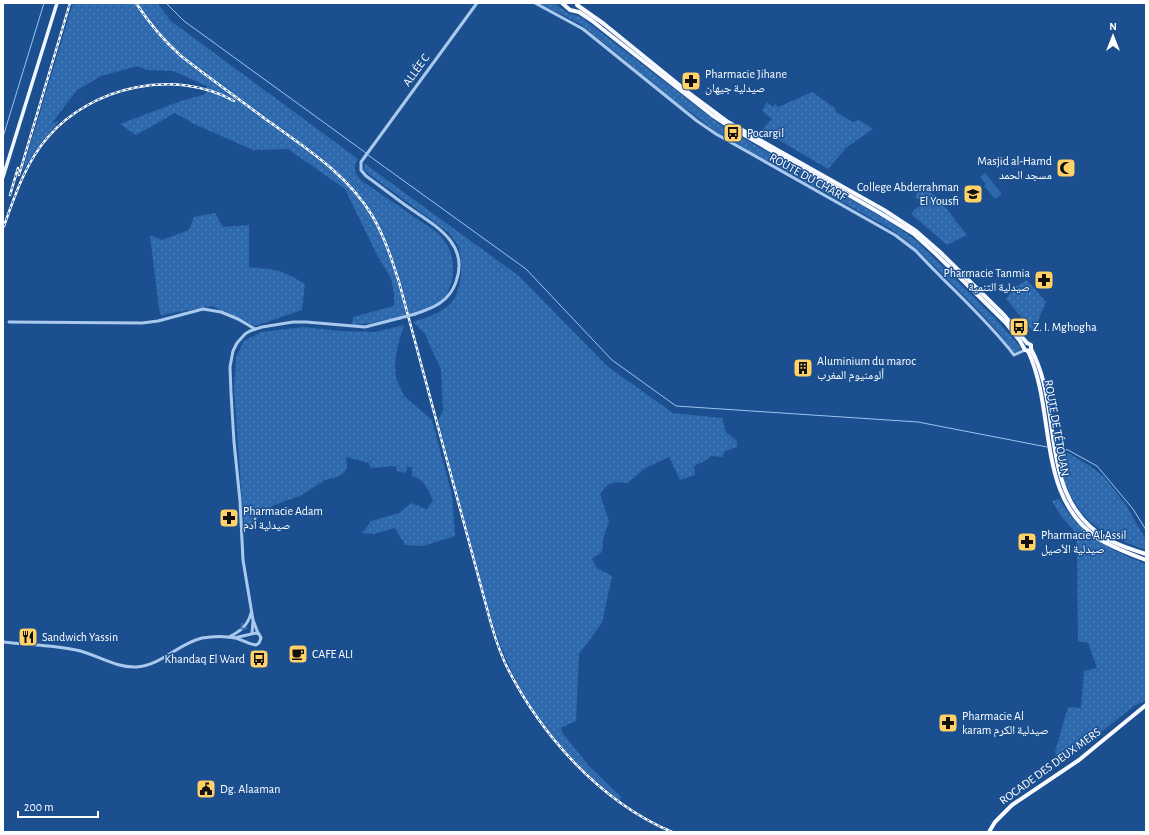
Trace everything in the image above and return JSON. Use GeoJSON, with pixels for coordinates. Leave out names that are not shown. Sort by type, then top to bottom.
{"type":"FeatureCollection","features":[{"type":"Feature","properties":{"kind":"highway"},"geometry":{"type":"LineString","coordinates":[[562,3],[568,5]]}},
{"type":"Feature","properties":{"kind":"highway"},"geometry":{"type":"LineString","coordinates":[[575,10],[577,4]]}},
{"type":"Feature","properties":{"kind":"highway","name":"ROUTE DE TÉTOUAN"},"geometry":{"type":"LineString","coordinates":[[577,4],[728,122],[884,210],[916,231],[940,252],[1004,316],[1039,365],[1044,384],[1051,443],[1058,484],[1064,501],[1072,513],[1098,538],[1125,552],[1146,557]]}},
{"type":"Feature","properties":{"kind":"highway","name":"ROUTE DE TÉTOUAN"},"geometry":{"type":"LineString","coordinates":[[568,5],[570,10],[575,10],[597,24],[712,115],[727,125],[914,234],[938,255],[1001,318],[1027,348]]}},
{"type":"Feature","properties":{"kind":"highway","name":"ROUTE DE TÉTOUAN"},"geometry":{"type":"LineString","coordinates":[[1053,452],[1064,490],[1078,514],[1100,534],[1117,544],[1146,557]]}},
{"type":"Feature","properties":{"kind":"highway","name":"ROCADE DES DEUX MERS"},"geometry":{"type":"LineString","coordinates":[[989,832],[995,822],[1012,805],[1079,760],[1146,705]]}},
{"type":"Feature","properties":{"kind":"main road"},"geometry":{"type":"LineString","coordinates":[[3,177],[58,3]]}},
{"type":"Feature","properties":{"kind":"street","name":"ALLÉE C"},"geometry":{"type":"LineString","coordinates":[[255,329],[269,325],[306,322],[365,327],[436,307],[442,303],[451,292],[459,270],[456,253],[449,238],[436,226],[366,176],[361,170],[361,162],[477,3]]}},
{"type":"Feature","properties":{"kind":"street","name":"ROUTE DU CHARF"},"geometry":{"type":"LineString","coordinates":[[535,3],[583,29],[697,121],[716,134],[876,224],[905,242],[916,251],[979,315],[1001,338],[1014,355],[1027,348]]}},
{"type":"Feature","properties":{"kind":"street"},"geometry":{"type":"LineString","coordinates":[[9,322],[142,323],[158,321],[203,308],[222,312],[255,329]]}},
{"type":"Feature","properties":{"kind":"street"},"geometry":{"type":"LineString","coordinates":[[3,642],[76,650],[89,653],[117,665],[137,667],[153,663],[183,646],[196,640],[209,637],[234,638],[250,642],[253,645],[259,643],[261,638],[254,620],[243,560],[230,367],[233,351],[237,343],[245,334],[255,329]]}},
{"type":"Feature","properties":{"kind":"street"},"geometry":{"type":"LineString","coordinates":[[227,637],[244,628],[250,619],[252,611]]}},
{"type":"Feature","properties":{"kind":"street"},"geometry":{"type":"LineString","coordinates":[[250,642],[249,639],[254,620]]}},
{"type":"Feature","properties":{"kind":"street"},"geometry":{"type":"LineString","coordinates":[[234,638],[258,633]]}},
{"type":"Feature","properties":{"kind":"shaded area"},"geometry":{"type":"Polygon","coordinates":[[[73,3],[157,3],[171,21],[358,159],[355,165],[355,171],[362,181],[438,233],[447,244],[451,252],[453,270],[451,283],[446,295],[436,303],[414,313],[387,320],[352,325],[353,317],[394,306],[394,294],[391,278],[377,255],[345,189],[288,149],[253,150],[194,124],[175,113],[136,135],[120,124],[181,101],[206,94],[207,86],[173,71],[146,70],[138,66],[101,76],[77,90],[52,123],[59,121],[37,148],[22,172],[73,3]]]}},
{"type":"Feature","properties":{"kind":"shaded area"},"geometry":{"type":"Polygon","coordinates":[[[538,3],[554,3],[568,13],[581,17],[722,126],[889,221],[917,241],[996,319],[1021,348],[1017,352],[1014,352],[985,318],[939,271],[900,235],[722,136],[670,97],[583,26],[538,3]]]}},
{"type":"Feature","properties":{"kind":"shaded area"},"geometry":{"type":"Polygon","coordinates":[[[812,92],[835,108],[836,112],[853,122],[859,120],[873,129],[847,147],[828,169],[762,130],[772,119],[762,111],[767,102],[772,107],[775,104],[778,107],[812,92]]]}},
{"type":"Feature","properties":{"kind":"shaded area"},"geometry":{"type":"Polygon","coordinates":[[[365,164],[519,276],[607,366],[673,413],[722,418],[726,432],[737,441],[737,447],[725,451],[722,457],[711,456],[694,466],[695,475],[680,480],[669,457],[645,468],[628,483],[611,483],[600,494],[609,521],[603,539],[602,552],[592,559],[597,568],[612,576],[602,623],[579,654],[576,721],[561,728],[562,732],[588,765],[621,797],[620,801],[563,750],[535,714],[515,679],[504,655],[490,617],[438,420],[443,410],[441,370],[425,334],[413,322],[440,311],[449,305],[453,300],[457,293],[461,277],[461,260],[458,246],[449,233],[369,174],[364,169],[365,164]]]}},
{"type":"Feature","properties":{"kind":"shaded area"},"geometry":{"type":"Polygon","coordinates":[[[985,173],[1002,194],[995,199],[984,186],[986,184],[980,177],[985,173]]]}},
{"type":"Feature","properties":{"kind":"shaded area"},"geometry":{"type":"Polygon","coordinates":[[[921,187],[937,197],[967,235],[947,245],[911,214],[916,208],[927,203],[915,197],[921,187]]]}},
{"type":"Feature","properties":{"kind":"shaded area"},"geometry":{"type":"Polygon","coordinates":[[[215,213],[223,227],[249,225],[249,267],[278,271],[305,284],[302,310],[255,326],[212,306],[161,315],[150,235],[162,240],[189,230],[194,217],[215,213]]]}},
{"type":"Feature","properties":{"kind":"shaded area"},"geometry":{"type":"Polygon","coordinates":[[[1027,280],[1046,302],[1035,328],[1032,330],[1006,299],[1015,287],[1027,280]]]}},
{"type":"Feature","properties":{"kind":"shaded area"},"geometry":{"type":"Polygon","coordinates":[[[404,325],[398,344],[395,363],[396,378],[404,396],[432,420],[452,495],[455,536],[423,546],[405,545],[395,528],[374,534],[362,533],[371,521],[399,513],[411,503],[427,509],[433,500],[422,482],[416,477],[412,476],[412,467],[407,467],[406,473],[397,471],[396,466],[371,468],[369,463],[346,457],[347,468],[344,473],[337,477],[325,480],[300,496],[274,505],[244,529],[234,389],[236,357],[244,341],[261,332],[303,327],[341,331],[375,332],[404,325]]]}},
{"type":"Feature","properties":{"kind":"shaded area"},"geometry":{"type":"Polygon","coordinates":[[[1061,451],[1068,453],[1090,466],[1104,477],[1126,505],[1146,540],[1146,550],[1108,534],[1093,524],[1085,516],[1066,486],[1062,475],[1058,452],[1061,451]]]}},
{"type":"Feature","properties":{"kind":"shaded area"},"geometry":{"type":"Polygon","coordinates":[[[1059,499],[1074,520],[1101,543],[1146,564],[1146,700],[1134,706],[1058,766],[1055,752],[1068,707],[1081,708],[1084,671],[1097,668],[1088,643],[1078,641],[1077,540],[1080,537],[1061,516],[1052,501],[1059,499]]]}},
{"type":"Feature","properties":{"kind":"waterway"},"geometry":{"type":"LineString","coordinates":[[3,137],[44,3]]}},
{"type":"Feature","properties":{"kind":"waterway"},"geometry":{"type":"LineString","coordinates":[[166,3],[184,21],[366,153]]}},
{"type":"Feature","properties":{"kind":"waterway"},"geometry":{"type":"LineString","coordinates":[[368,155],[526,269],[612,360],[676,406],[918,422],[1047,447]]}},
{"type":"Feature","properties":{"kind":"waterway"},"geometry":{"type":"LineString","coordinates":[[1056,448],[1068,450],[1097,466],[1133,509],[1146,530]]}},
{"type":"Feature","properties":{"kind":"railway"},"geometry":{"type":"LineString","coordinates":[[19,175],[70,3]]}},
{"type":"Feature","properties":{"kind":"railway"},"geometry":{"type":"LineString","coordinates":[[136,3],[168,44],[181,56],[324,162],[351,187],[373,217],[385,241],[399,282],[490,620],[505,663],[535,715],[574,762],[596,783],[620,802],[645,819],[672,832]]}},
{"type":"Feature","properties":{"kind":"railway"},"geometry":{"type":"LineString","coordinates":[[4,226],[22,179],[33,157],[48,137],[66,119],[87,105],[111,94],[161,84],[186,86],[211,91],[234,101]]}},
{"type":"Feature","properties":{"kind":"railway"},"geometry":{"type":"LineString","coordinates":[[10,195],[18,168]]}},
{"type":"Feature","properties":{"kind":"place","name":"Pharmacie Jihane صيدلية جيهان"},"geometry":{"type":"Point","coordinates":[691,81]}},
{"type":"Feature","properties":{"kind":"place","name":"Pocargil"},"geometry":{"type":"Point","coordinates":[733,133]}},
{"type":"Feature","properties":{"kind":"place","name":"Masjid al-Hamd مسجد الحمد"},"geometry":{"type":"Point","coordinates":[1066,168]}},
{"type":"Feature","properties":{"kind":"place","name":"College Abderrahman El Yousfi"},"geometry":{"type":"Point","coordinates":[973,194]}},
{"type":"Feature","properties":{"kind":"place","name":"Pharmacie Tanmia صيدلية التنمية"},"geometry":{"type":"Point","coordinates":[1044,280]}},
{"type":"Feature","properties":{"kind":"place","name":"Z. I. Mghogha"},"geometry":{"type":"Point","coordinates":[1019,327]}},
{"type":"Feature","properties":{"kind":"place","name":"Aluminium du maroc ألومنيوم المغرب"},"geometry":{"type":"Point","coordinates":[803,368]}},
{"type":"Feature","properties":{"kind":"place","name":"Pharmacie Adam صيدلية اًدم"},"geometry":{"type":"Point","coordinates":[229,518]}},
{"type":"Feature","properties":{"kind":"place","name":"Pharmacie Al Assil صيدلية الأصيل"},"geometry":{"type":"Point","coordinates":[1027,542]}},
{"type":"Feature","properties":{"kind":"place","name":"Sandwich Yassin"},"geometry":{"type":"Point","coordinates":[28,637]}},
{"type":"Feature","properties":{"kind":"place","name":"CAFE ALI"},"geometry":{"type":"Point","coordinates":[298,654]}},
{"type":"Feature","properties":{"kind":"place","name":"Khandaq El Ward"},"geometry":{"type":"Point","coordinates":[259,659]}},
{"type":"Feature","properties":{"kind":"place","name":"Pharmacie Al karam صيدلية الكرم"},"geometry":{"type":"Point","coordinates":[948,723]}},
{"type":"Feature","properties":{"kind":"place","name":"Dg. Alaaman"},"geometry":{"type":"Point","coordinates":[206,789]}}]}
